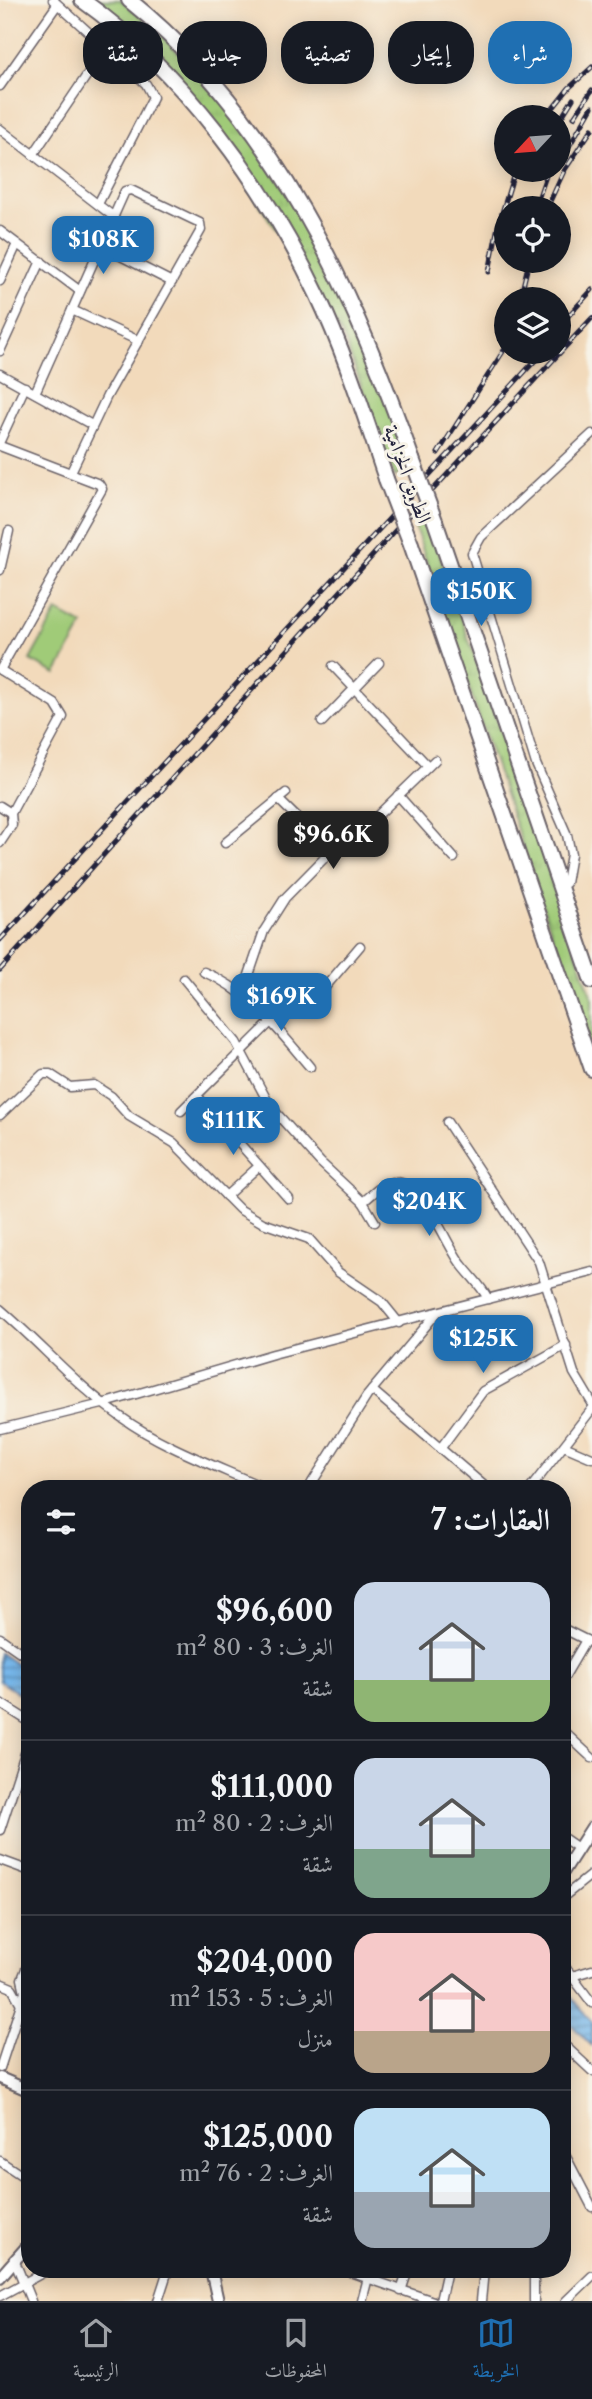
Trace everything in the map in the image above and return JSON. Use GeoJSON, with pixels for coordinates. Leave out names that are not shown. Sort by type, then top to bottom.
{"type":"FeatureCollection","features":[{"type":"Feature","properties":{"kind":"highway","name":"الطريق الحزامية"},"geometry":{"type":"LineString","coordinates":[[82,0],[151,59],[192,103],[247,174],[281,228],[317,295],[411,544],[592,1069]]}},
{"type":"Feature","properties":{"kind":"highway","name":"الطريق الحزامية"},"geometry":{"type":"LineString","coordinates":[[129,0],[201,66],[231,101],[298,201],[340,275],[361,322],[435,522],[592,981]]}},
{"type":"Feature","properties":{"kind":"street"},"geometry":{"type":"LineString","coordinates":[[0,86],[55,3],[83,27]]}},
{"type":"Feature","properties":{"kind":"street"},"geometry":{"type":"LineString","coordinates":[[33,155],[83,81]]}},
{"type":"Feature","properties":{"kind":"street"},"geometry":{"type":"LineString","coordinates":[[98,204],[153,100],[146,84]]}},
{"type":"Feature","properties":{"kind":"street"},"geometry":{"type":"LineString","coordinates":[[0,130],[114,217]]}},
{"type":"Feature","properties":{"kind":"street"},"geometry":{"type":"LineString","coordinates":[[35,393],[125,191],[131,190],[200,223],[201,230],[92,425],[71,472]]}},
{"type":"Feature","properties":{"kind":"street"},"geometry":{"type":"LineString","coordinates":[[0,231],[80,290]]}},
{"type":"Feature","properties":{"kind":"street"},"geometry":{"type":"LineString","coordinates":[[0,281],[17,244]]}},
{"type":"Feature","properties":{"kind":"street"},"geometry":{"type":"LineString","coordinates":[[101,246],[172,282]]}},
{"type":"Feature","properties":{"kind":"street"},"geometry":{"type":"LineString","coordinates":[[0,351],[41,261]]}},
{"type":"Feature","properties":{"kind":"street"},"geometry":{"type":"LineString","coordinates":[[72,310],[139,341]]}},
{"type":"Feature","properties":{"kind":"street"},"geometry":{"type":"LineString","coordinates":[[0,374],[92,425]]}},
{"type":"Feature","properties":{"kind":"street"},"geometry":{"type":"LineString","coordinates":[[0,843],[12,825],[12,813],[63,717],[55,704],[0,670],[102,492],[99,484],[0,443],[25,387]]}},
{"type":"Feature","properties":{"kind":"street"},"geometry":{"type":"LineString","coordinates":[[560,887],[566,883],[569,871],[571,855],[567,835],[536,764],[471,553],[481,537],[592,434]]}},
{"type":"Feature","properties":{"kind":"street"},"geometry":{"type":"LineString","coordinates":[[0,570],[9,531]]}},
{"type":"Feature","properties":{"kind":"street"},"geometry":{"type":"LineString","coordinates":[[322,722],[379,663]]}},
{"type":"Feature","properties":{"kind":"street"},"geometry":{"type":"LineString","coordinates":[[248,999],[248,975],[264,931],[285,898],[357,825],[375,818],[432,763],[333,666]]}},
{"type":"Feature","properties":{"kind":"street"},"geometry":{"type":"LineString","coordinates":[[225,844],[286,793]]}},
{"type":"Feature","properties":{"kind":"street"},"geometry":{"type":"LineString","coordinates":[[398,796],[454,858]]}},
{"type":"Feature","properties":{"kind":"street"},"geometry":{"type":"LineString","coordinates":[[278,799],[331,851]]}},
{"type":"Feature","properties":{"kind":"street"},"geometry":{"type":"LineString","coordinates":[[0,806],[12,813]]}},
{"type":"Feature","properties":{"kind":"street"},"geometry":{"type":"LineString","coordinates":[[181,1111],[307,989],[321,992],[360,946]]}},
{"type":"Feature","properties":{"kind":"street"},"geometry":{"type":"LineString","coordinates":[[204,972],[222,979],[248,999],[310,1067]]}},
{"type":"Feature","properties":{"kind":"street"},"geometry":{"type":"LineString","coordinates":[[184,979],[215,1013],[242,1054],[270,1106],[320,1162],[363,1202],[374,1222]]}},
{"type":"Feature","properties":{"kind":"street"},"geometry":{"type":"LineString","coordinates":[[0,1115],[43,1074],[50,1074],[70,1087],[94,1085],[129,1115],[174,1143],[239,1209],[263,1223],[309,1239],[338,1272],[382,1302],[399,1323]]}},
{"type":"Feature","properties":{"kind":"street"},"geometry":{"type":"LineString","coordinates":[[197,1096],[289,1199]]}},
{"type":"Feature","properties":{"kind":"street"},"geometry":{"type":"LineString","coordinates":[[447,1122],[539,1262],[575,1373],[592,1404]]}},
{"type":"Feature","properties":{"kind":"street"},"geometry":{"type":"LineString","coordinates":[[226,1196],[259,1166]]}},
{"type":"Feature","properties":{"kind":"street"},"geometry":{"type":"LineString","coordinates":[[363,1202],[381,1187],[395,1182],[405,1185],[427,1204],[461,1265],[482,1287],[488,1300]]}},
{"type":"Feature","properties":{"kind":"street"},"geometry":{"type":"LineString","coordinates":[[0,1429],[102,1404],[273,1354],[592,1272]]}},
{"type":"Feature","properties":{"kind":"street"},"geometry":{"type":"LineString","coordinates":[[0,1309],[37,1340],[102,1404],[125,1420],[248,1480]]}},
{"type":"Feature","properties":{"kind":"street"},"geometry":{"type":"LineString","coordinates":[[315,1480],[372,1390],[436,1314]]}},
{"type":"Feature","properties":{"kind":"street"},"geometry":{"type":"LineString","coordinates":[[440,1449],[484,1391],[566,1345]]}},
{"type":"Feature","properties":{"kind":"street"},"geometry":{"type":"LineString","coordinates":[[372,1390],[477,1480]]}},
{"type":"Feature","properties":{"kind":"street"},"geometry":{"type":"LineString","coordinates":[[537,1480],[592,1409]]}},
{"type":"Feature","properties":{"kind":"street"},"geometry":{"type":"LineString","coordinates":[[564,1446],[592,1458]]}},
{"type":"Feature","properties":{"kind":"street"},"geometry":{"type":"LineString","coordinates":[[571,1633],[589,1642],[571,1668]]}},
{"type":"Feature","properties":{"kind":"street"},"geometry":{"type":"LineString","coordinates":[[0,1638],[21,1653]]}},
{"type":"Feature","properties":{"kind":"street"},"geometry":{"type":"LineString","coordinates":[[0,1703],[21,1716]]}},
{"type":"Feature","properties":{"kind":"street"},"geometry":{"type":"LineString","coordinates":[[571,1738],[592,1758]]}},
{"type":"Feature","properties":{"kind":"street"},"geometry":{"type":"LineString","coordinates":[[0,1830],[21,1766]]}},
{"type":"Feature","properties":{"kind":"street"},"geometry":{"type":"LineString","coordinates":[[571,1860],[592,1827]]}},
{"type":"Feature","properties":{"kind":"street"},"geometry":{"type":"LineString","coordinates":[[571,1843],[579,1848]]}},
{"type":"Feature","properties":{"kind":"street"},"geometry":{"type":"LineString","coordinates":[[0,1860],[21,1868]]}},
{"type":"Feature","properties":{"kind":"street"},"geometry":{"type":"LineString","coordinates":[[571,1891],[592,1874]]}},
{"type":"Feature","properties":{"kind":"street"},"geometry":{"type":"LineString","coordinates":[[592,1970],[572,1976],[592,2003]]}},
{"type":"Feature","properties":{"kind":"street"},"geometry":{"type":"LineString","coordinates":[[0,1983],[12,1988],[21,2004],[0,2068]]}},
{"type":"Feature","properties":{"kind":"street"},"geometry":{"type":"LineString","coordinates":[[571,2051],[592,2071]]}},
{"type":"Feature","properties":{"kind":"street"},"geometry":{"type":"LineString","coordinates":[[0,2078],[21,2087]]}},
{"type":"Feature","properties":{"kind":"street"},"geometry":{"type":"LineString","coordinates":[[0,2173],[4,2162],[21,2174]]}},
{"type":"Feature","properties":{"kind":"street"},"geometry":{"type":"LineString","coordinates":[[571,2166],[592,2207]]}},
{"type":"Feature","properties":{"kind":"street"},"geometry":{"type":"LineString","coordinates":[[0,2277],[21,2253]]}},
{"type":"Feature","properties":{"kind":"street"},"geometry":{"type":"LineString","coordinates":[[15,2259],[21,2272]]}},
{"type":"Feature","properties":{"kind":"street"},"geometry":{"type":"LineString","coordinates":[[567,2301],[592,2276]]}},
{"type":"Feature","properties":{"kind":"street"},"geometry":{"type":"LineString","coordinates":[[24,2278],[31,2301]]}},
{"type":"Feature","properties":{"kind":"street"},"geometry":{"type":"LineString","coordinates":[[0,2297],[33,2278]]}},
{"type":"Feature","properties":{"kind":"street"},"geometry":{"type":"LineString","coordinates":[[158,2301],[165,2278]]}},
{"type":"Feature","properties":{"kind":"street"},"geometry":{"type":"LineString","coordinates":[[213,2278],[218,2301]]}},
{"type":"Feature","properties":{"kind":"street"},"geometry":{"type":"LineString","coordinates":[[362,2301],[367,2278]]}},
{"type":"Feature","properties":{"kind":"street"},"geometry":{"type":"LineString","coordinates":[[376,2278],[401,2291],[433,2301]]}},
{"type":"Feature","properties":{"kind":"street"},"geometry":{"type":"LineString","coordinates":[[401,2291],[405,2278]]}},
{"type":"Feature","properties":{"kind":"street"},"geometry":{"type":"LineString","coordinates":[[440,2301],[445,2278]]}},
{"type":"Feature","properties":{"kind":"street"},"geometry":{"type":"LineString","coordinates":[[481,2301],[483,2278]]}},
{"type":"Feature","properties":{"kind":"street"},"geometry":{"type":"LineString","coordinates":[[534,2278],[534,2301]]}},
{"type":"Feature","properties":{"kind":"green space"},"geometry":{"type":"Polygon","coordinates":[[[94,0],[121,0],[145,21],[119,21],[94,0]]]}},
{"type":"Feature","properties":{"kind":"green space"},"geometry":{"type":"Polygon","coordinates":[[[163,37],[177,51],[177,76],[163,60],[163,37]]]}},
{"type":"Feature","properties":{"kind":"green space"},"geometry":{"type":"Polygon","coordinates":[[[183,84],[207,84],[229,109],[287,193],[313,238],[337,283],[373,363],[408,466],[395,477],[343,336],[183,84]]]}},
{"type":"Feature","properties":{"kind":"green space"},"geometry":{"type":"Polygon","coordinates":[[[427,518],[592,998],[592,1052],[415,527],[427,518]]]}},
{"type":"Feature","properties":{"kind":"green space"},"geometry":{"type":"Polygon","coordinates":[[[57,611],[83,625],[56,674],[30,660],[57,611]]]}},
{"type":"Feature","properties":{"kind":"water"},"geometry":{"type":"Polygon","coordinates":[[[0,1653],[21,1668],[21,1695],[0,1681],[0,1653]]]}},
{"type":"Feature","properties":{"kind":"water"},"geometry":{"type":"Polygon","coordinates":[[[571,1998],[592,2022],[592,2046],[571,2024],[571,1998]]]}},
{"type":"Feature","properties":{"kind":"railway"},"geometry":{"type":"LineString","coordinates":[[556,105],[592,67]]}},
{"type":"Feature","properties":{"kind":"railway"},"geometry":{"type":"LineString","coordinates":[[574,117],[592,90]]}},
{"type":"Feature","properties":{"kind":"railway"},"geometry":{"type":"LineString","coordinates":[[569,105],[573,99]]}},
{"type":"Feature","properties":{"kind":"railway"},"geometry":{"type":"LineString","coordinates":[[571,143],[592,107]]}},
{"type":"Feature","properties":{"kind":"railway"},"geometry":{"type":"LineString","coordinates":[[553,196],[564,171],[592,129]]}},
{"type":"Feature","properties":{"kind":"railway"},"geometry":{"type":"LineString","coordinates":[[489,272],[498,226],[511,182]]}},
{"type":"Feature","properties":{"kind":"railway"},"geometry":{"type":"LineString","coordinates":[[539,196],[544,182]]}},
{"type":"Feature","properties":{"kind":"railway"},"geometry":{"type":"LineString","coordinates":[[523,287],[526,273]]}},
{"type":"Feature","properties":{"kind":"railway"},"geometry":{"type":"LineString","coordinates":[[571,313],[592,290]]}},
{"type":"Feature","properties":{"kind":"railway"},"geometry":{"type":"LineString","coordinates":[[0,970],[393,533],[592,318]]}},
{"type":"Feature","properties":{"kind":"railway"},"geometry":{"type":"LineString","coordinates":[[438,453],[495,364]]}},
{"type":"Feature","properties":{"kind":"railway"},"geometry":{"type":"LineString","coordinates":[[0,940],[532,364]]}}]}
